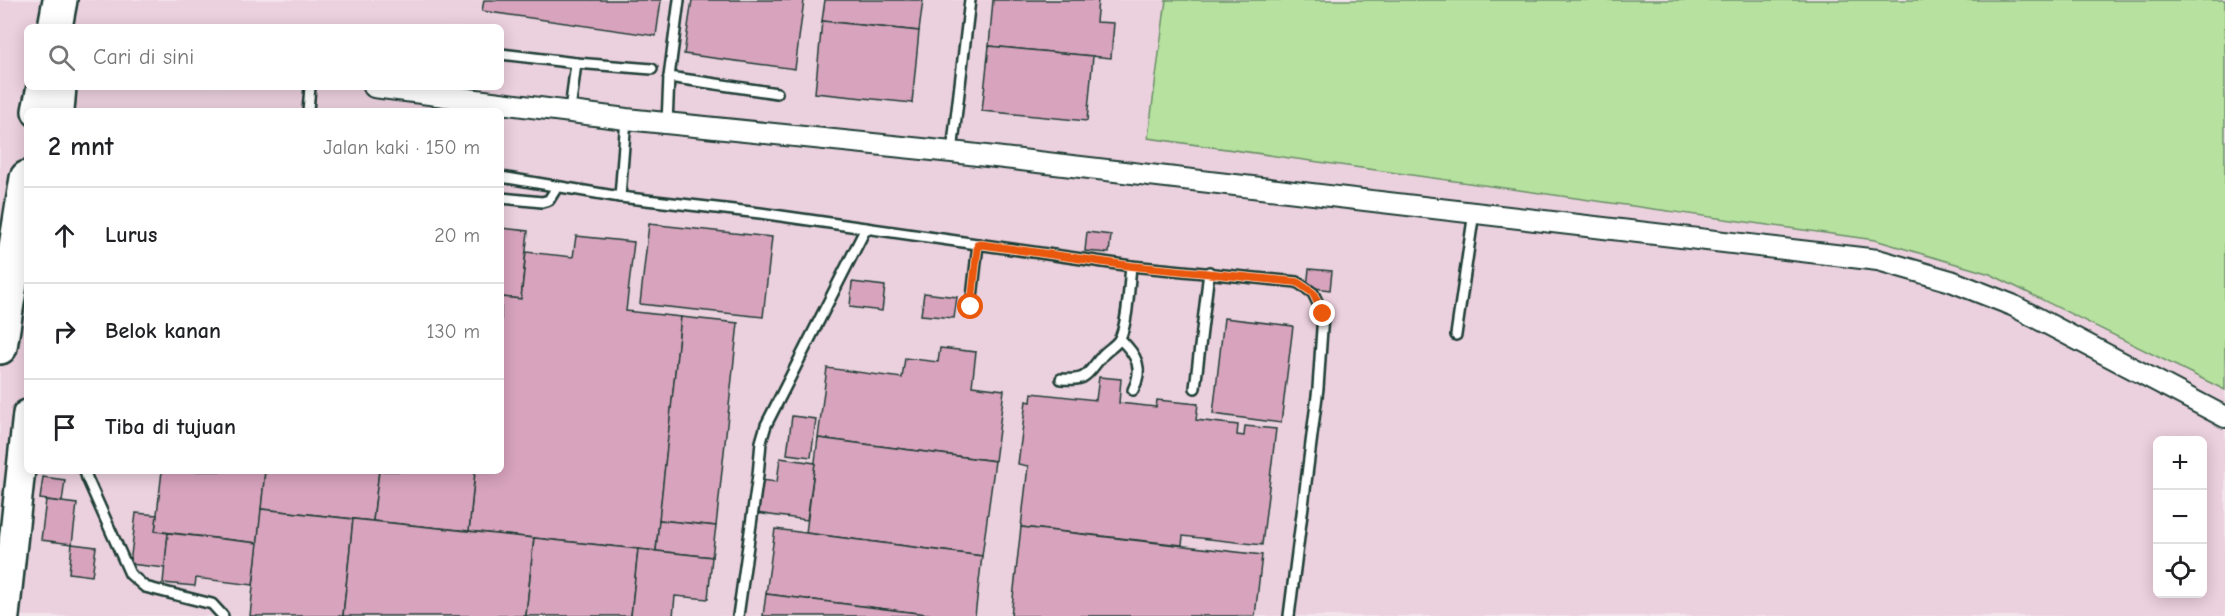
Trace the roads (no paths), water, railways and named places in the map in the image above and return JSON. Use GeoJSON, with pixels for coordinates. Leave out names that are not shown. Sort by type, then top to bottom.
{"type":"FeatureCollection","features":[{"type":"Feature","properties":{"kind":"highway"},"geometry":{"type":"LineString","coordinates":[[56,24],[60,0]]}},
{"type":"Feature","properties":{"kind":"highway"},"geometry":{"type":"LineString","coordinates":[[40,108],[43,90]]}},
{"type":"Feature","properties":{"kind":"highway"},"geometry":{"type":"LineString","coordinates":[[0,347],[24,197]]}},
{"type":"Feature","properties":{"kind":"main road"},"geometry":{"type":"LineString","coordinates":[[66,0],[67,24]]}},
{"type":"Feature","properties":{"kind":"main road"},"geometry":{"type":"LineString","coordinates":[[60,108],[62,90]]}},
{"type":"Feature","properties":{"kind":"main road"},"geometry":{"type":"LineString","coordinates":[[5,616],[24,442]]}},
{"type":"Feature","properties":{"kind":"street"},"geometry":{"type":"LineString","coordinates":[[398,90],[626,119],[952,152],[1866,258],[1951,280],[2012,305],[2225,417]]}},
{"type":"Feature","properties":{"kind":"lane"},"geometry":{"type":"LineString","coordinates":[[667,123],[669,77],[679,0]]}},
{"type":"Feature","properties":{"kind":"lane"},"geometry":{"type":"LineString","coordinates":[[952,152],[970,0]]}},
{"type":"Feature","properties":{"kind":"lane"},"geometry":{"type":"LineString","coordinates":[[504,54],[652,69]]}},
{"type":"Feature","properties":{"kind":"lane"},"geometry":{"type":"LineString","coordinates":[[570,111],[576,63]]}},
{"type":"Feature","properties":{"kind":"lane"},"geometry":{"type":"LineString","coordinates":[[669,77],[777,93]]}},
{"type":"Feature","properties":{"kind":"lane"},"geometry":{"type":"LineString","coordinates":[[308,108],[310,90]]}},
{"type":"Feature","properties":{"kind":"lane"},"geometry":{"type":"LineString","coordinates":[[620,197],[626,119]]}},
{"type":"Feature","properties":{"kind":"lane"},"geometry":{"type":"LineString","coordinates":[[504,178],[620,197],[760,213],[1131,266],[1297,282],[1313,293],[1323,314],[1318,388],[1289,616]]}},
{"type":"Feature","properties":{"kind":"lane"},"geometry":{"type":"LineString","coordinates":[[504,198],[542,202],[549,200],[557,187]]}},
{"type":"Feature","properties":{"kind":"lane"},"geometry":{"type":"LineString","coordinates":[[1456,335],[1474,212]]}},
{"type":"Feature","properties":{"kind":"lane"},"geometry":{"type":"LineString","coordinates":[[737,614],[761,442],[766,425],[866,228]]}},
{"type":"Feature","properties":{"kind":"lane"},"geometry":{"type":"LineString","coordinates":[[971,307],[978,244]]}},
{"type":"Feature","properties":{"kind":"lane"},"geometry":{"type":"LineString","coordinates":[[1061,379],[1083,378],[1102,355],[1120,339],[1127,310],[1131,266]]}},
{"type":"Feature","properties":{"kind":"lane"},"geometry":{"type":"LineString","coordinates":[[1195,387],[1209,272]]}},
{"type":"Feature","properties":{"kind":"lane"},"geometry":{"type":"LineString","coordinates":[[1120,339],[1136,359],[1139,369],[1139,378],[1133,390]]}},
{"type":"Feature","properties":{"kind":"lane"},"geometry":{"type":"LineString","coordinates":[[86,474],[130,574],[145,587],[212,604],[223,616]]}}]}
